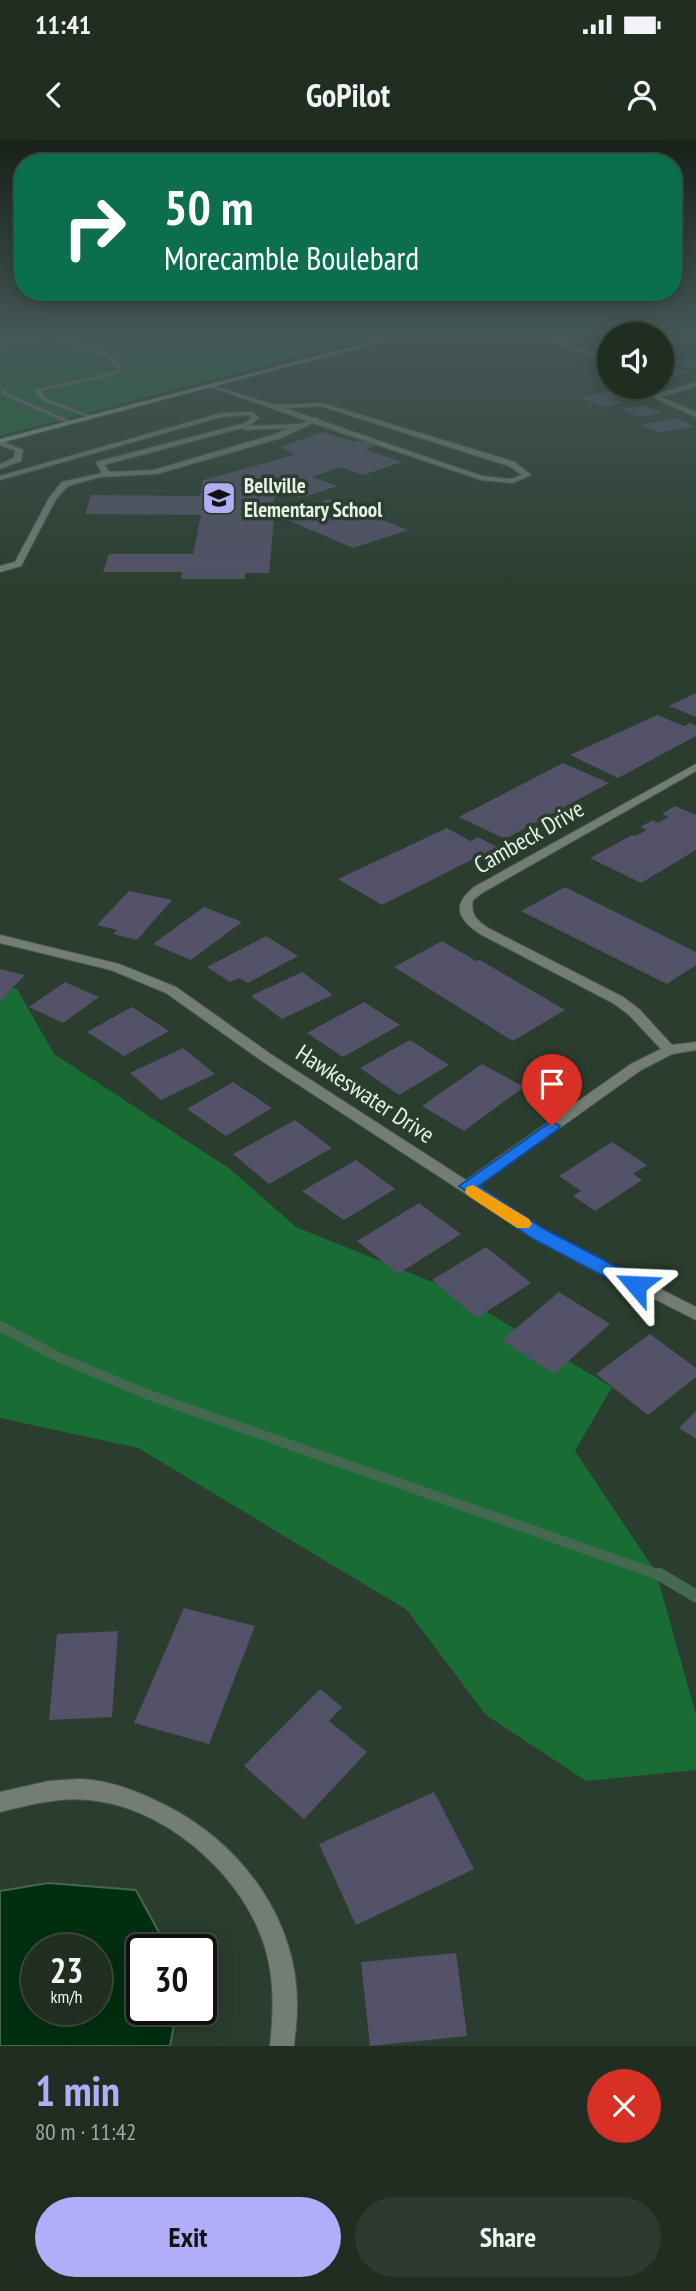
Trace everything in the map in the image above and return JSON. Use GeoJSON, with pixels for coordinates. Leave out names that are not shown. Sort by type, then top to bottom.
{"type":"FeatureCollection","features":[{"type":"Feature","properties":{"kind":"main road"},"geometry":{"type":"LineString","coordinates":[[0,441],[78,420]]}},
{"type":"Feature","properties":{"kind":"street"},"geometry":{"type":"LineString","coordinates":[[65,420],[70,422]]}},
{"type":"Feature","properties":{"kind":"street"},"geometry":{"type":"LineString","coordinates":[[0,478],[204,420]]}},
{"type":"Feature","properties":{"kind":"street"},"geometry":{"type":"LineString","coordinates":[[253,420],[247,424],[99,464],[106,472],[154,472],[278,436],[313,420],[481,478],[512,481],[527,475],[512,464],[373,420]]}},
{"type":"Feature","properties":{"kind":"street"},"geometry":{"type":"LineString","coordinates":[[0,569],[18,564],[61,486],[117,469],[153,454],[244,429],[300,426]]}},
{"type":"Feature","properties":{"kind":"street"},"geometry":{"type":"LineString","coordinates":[[0,441],[19,450],[18,459],[0,467]]}},
{"type":"Feature","properties":{"kind":"street","name":"Cambeck Drive"},"geometry":{"type":"LineString","coordinates":[[669,1050],[635,1012],[618,1000],[484,931],[471,922],[465,910],[467,899],[478,890],[696,767]]}},
{"type":"Feature","properties":{"kind":"street","name":"Hawkeswater Drive"},"geometry":{"type":"LineString","coordinates":[[0,939],[114,967],[171,990],[267,1058],[579,1257],[696,1314]]}},
{"type":"Feature","properties":{"kind":"street"},"geometry":{"type":"LineString","coordinates":[[467,1186],[636,1066],[669,1050],[696,1046]]}},
{"type":"Feature","properties":{"kind":"street"},"geometry":{"type":"LineString","coordinates":[[0,1802],[39,1793],[81,1789],[121,1796],[195,1831],[228,1859],[253,1893],[273,1934],[284,1982],[282,2046]]}},
{"type":"Feature","properties":{"kind":"shaded area"},"geometry":{"type":"Polygon","coordinates":[[[0,420],[60,420],[0,436],[0,420]]]}},
{"type":"Feature","properties":{"kind":"shaded area"},"geometry":{"type":"Polygon","coordinates":[[[0,985],[17,989],[54,1054],[230,1169],[296,1227],[445,1287],[612,1387],[575,1451],[656,1572],[696,1715],[696,1770],[586,1781],[486,1715],[407,1610],[138,1448],[0,1418],[0,985]]]}},
{"type":"Feature","properties":{"kind":"shaded area"},"geometry":{"type":"Polygon","coordinates":[[[48,1883],[136,1890],[160,1934],[126,1934],[126,2025],[174,2025],[170,2046],[0,2046],[0,1891],[48,1883]]]}},
{"type":"Feature","properties":{"kind":"building"},"geometry":{"type":"Polygon","coordinates":[[[680,420],[696,427],[657,432],[641,425],[680,420]]]}},
{"type":"Feature","properties":{"kind":"building","name":"Bellville Elementary School"},"geometry":{"type":"Polygon","coordinates":[[[322,432],[354,442],[365,438],[378,445],[365,449],[402,462],[363,475],[341,467],[312,477],[338,486],[300,498],[278,490],[272,504],[308,506],[330,499],[408,530],[353,548],[283,518],[298,511],[275,509],[269,573],[245,573],[245,579],[181,579],[182,572],[103,572],[109,554],[193,554],[201,515],[85,514],[91,495],[200,496],[203,480],[294,455],[281,447],[322,432]]]}},
{"type":"Feature","properties":{"kind":"building"},"geometry":{"type":"Polygon","coordinates":[[[696,693],[696,717],[669,706],[696,693]]]}},
{"type":"Feature","properties":{"kind":"building"},"geometry":{"type":"Polygon","coordinates":[[[657,715],[684,726],[690,723],[696,726],[696,736],[618,778],[570,755],[657,715]]]}},
{"type":"Feature","properties":{"kind":"building"},"geometry":{"type":"Polygon","coordinates":[[[563,763],[609,783],[505,839],[459,817],[563,763]]]}},
{"type":"Feature","properties":{"kind":"building"},"geometry":{"type":"Polygon","coordinates":[[[675,806],[696,815],[696,850],[641,883],[590,858],[632,835],[647,830],[640,827],[653,820],[658,823],[669,817],[662,814],[675,806]]]}},
{"type":"Feature","properties":{"kind":"building"},"geometry":{"type":"Polygon","coordinates":[[[447,828],[470,841],[478,837],[497,847],[382,905],[338,879],[447,828]]]}},
{"type":"Feature","properties":{"kind":"building"},"geometry":{"type":"Polygon","coordinates":[[[565,887],[696,952],[696,965],[667,984],[521,911],[565,887]]]}},
{"type":"Feature","properties":{"kind":"building"},"geometry":{"type":"Polygon","coordinates":[[[129,891],[172,900],[137,940],[113,934],[117,930],[97,925],[129,891]]]}},
{"type":"Feature","properties":{"kind":"building"},"geometry":{"type":"Polygon","coordinates":[[[204,907],[242,922],[191,960],[153,944],[204,907]]]}},
{"type":"Feature","properties":{"kind":"building"},"geometry":{"type":"Polygon","coordinates":[[[266,936],[298,956],[248,983],[239,978],[230,982],[207,967],[266,936]]]}},
{"type":"Feature","properties":{"kind":"building"},"geometry":{"type":"Polygon","coordinates":[[[442,941],[565,1010],[513,1041],[394,967],[442,941]]]}},
{"type":"Feature","properties":{"kind":"building"},"geometry":{"type":"Polygon","coordinates":[[[0,969],[25,975],[0,1001],[0,969]]]}},
{"type":"Feature","properties":{"kind":"building"},"geometry":{"type":"Polygon","coordinates":[[[302,972],[333,995],[282,1019],[251,996],[302,972]]]}},
{"type":"Feature","properties":{"kind":"building"},"geometry":{"type":"Polygon","coordinates":[[[65,982],[99,997],[63,1023],[29,1007],[65,982]]]}},
{"type":"Feature","properties":{"kind":"building"},"geometry":{"type":"Polygon","coordinates":[[[364,1002],[400,1025],[343,1057],[307,1033],[364,1002]]]}},
{"type":"Feature","properties":{"kind":"building"},"geometry":{"type":"Polygon","coordinates":[[[132,1007],[169,1031],[124,1056],[87,1032],[132,1007]]]}},
{"type":"Feature","properties":{"kind":"building"},"geometry":{"type":"Polygon","coordinates":[[[410,1040],[449,1065],[399,1095],[360,1068],[410,1040]]]}},
{"type":"Feature","properties":{"kind":"building"},"geometry":{"type":"Polygon","coordinates":[[[183,1048],[215,1074],[161,1100],[130,1073],[183,1048]]]}},
{"type":"Feature","properties":{"kind":"building"},"geometry":{"type":"Polygon","coordinates":[[[482,1064],[524,1087],[464,1131],[422,1106],[482,1064]]]}},
{"type":"Feature","properties":{"kind":"building"},"geometry":{"type":"Polygon","coordinates":[[[233,1082],[272,1108],[226,1136],[187,1109],[233,1082]]]}},
{"type":"Feature","properties":{"kind":"building"},"geometry":{"type":"Polygon","coordinates":[[[295,1120],[332,1148],[269,1184],[233,1154],[295,1120]]]}},
{"type":"Feature","properties":{"kind":"building"},"geometry":{"type":"Polygon","coordinates":[[[612,1142],[647,1165],[633,1174],[642,1180],[595,1211],[573,1196],[581,1191],[559,1176],[612,1142]]]}},
{"type":"Feature","properties":{"kind":"building"},"geometry":{"type":"Polygon","coordinates":[[[356,1160],[395,1189],[344,1220],[302,1191],[356,1160]]]}},
{"type":"Feature","properties":{"kind":"building"},"geometry":{"type":"Polygon","coordinates":[[[419,1203],[461,1234],[398,1274],[357,1241],[419,1203]]]}},
{"type":"Feature","properties":{"kind":"building"},"geometry":{"type":"Polygon","coordinates":[[[486,1247],[531,1283],[477,1318],[432,1280],[486,1247]]]}},
{"type":"Feature","properties":{"kind":"building"},"geometry":{"type":"Polygon","coordinates":[[[559,1292],[610,1324],[554,1374],[502,1340],[559,1292]]]}},
{"type":"Feature","properties":{"kind":"building"},"geometry":{"type":"Polygon","coordinates":[[[650,1334],[696,1368],[696,1377],[648,1415],[596,1374],[650,1334]]]}},
{"type":"Feature","properties":{"kind":"building"},"geometry":{"type":"Polygon","coordinates":[[[696,1411],[696,1439],[679,1428],[696,1411]]]}},
{"type":"Feature","properties":{"kind":"building"},"geometry":{"type":"Polygon","coordinates":[[[184,1608],[255,1626],[209,1744],[134,1723],[184,1608]]]}},
{"type":"Feature","properties":{"kind":"building"},"geometry":{"type":"Polygon","coordinates":[[[118,1631],[112,1717],[49,1720],[57,1634],[118,1631]]]}},
{"type":"Feature","properties":{"kind":"building"},"geometry":{"type":"Polygon","coordinates":[[[320,1689],[342,1707],[329,1721],[367,1752],[304,1819],[244,1766],[320,1689]]]}},
{"type":"Feature","properties":{"kind":"building"},"geometry":{"type":"Polygon","coordinates":[[[434,1792],[474,1869],[356,1925],[319,1844],[434,1792]]]}},
{"type":"Feature","properties":{"kind":"building"},"geometry":{"type":"Polygon","coordinates":[[[456,1953],[467,2036],[370,2046],[361,1962],[456,1953]]]}},
{"type":"Feature","properties":{"kind":"waterway"},"geometry":{"type":"LineString","coordinates":[[0,1326],[58,1357],[149,1395],[662,1576]]}},
{"type":"Feature","properties":{"kind":"waterway"},"geometry":{"type":"LineString","coordinates":[[659,1574],[696,1596]]}},
{"type":"Feature","properties":{"kind":"slow traffic"},"geometry":{"type":"LineString","coordinates":[[473,1191],[523,1224]]}},
{"type":"Feature","properties":{"kind":"place","name":"Bellville Elementary School"},"geometry":{"type":"Point","coordinates":[219,498]}},
{"type":"Feature","properties":{"kind":"route"},"geometry":{"type":"LineString","coordinates":[[552,1126],[467,1186],[537,1233],[636,1285]]}}]}
